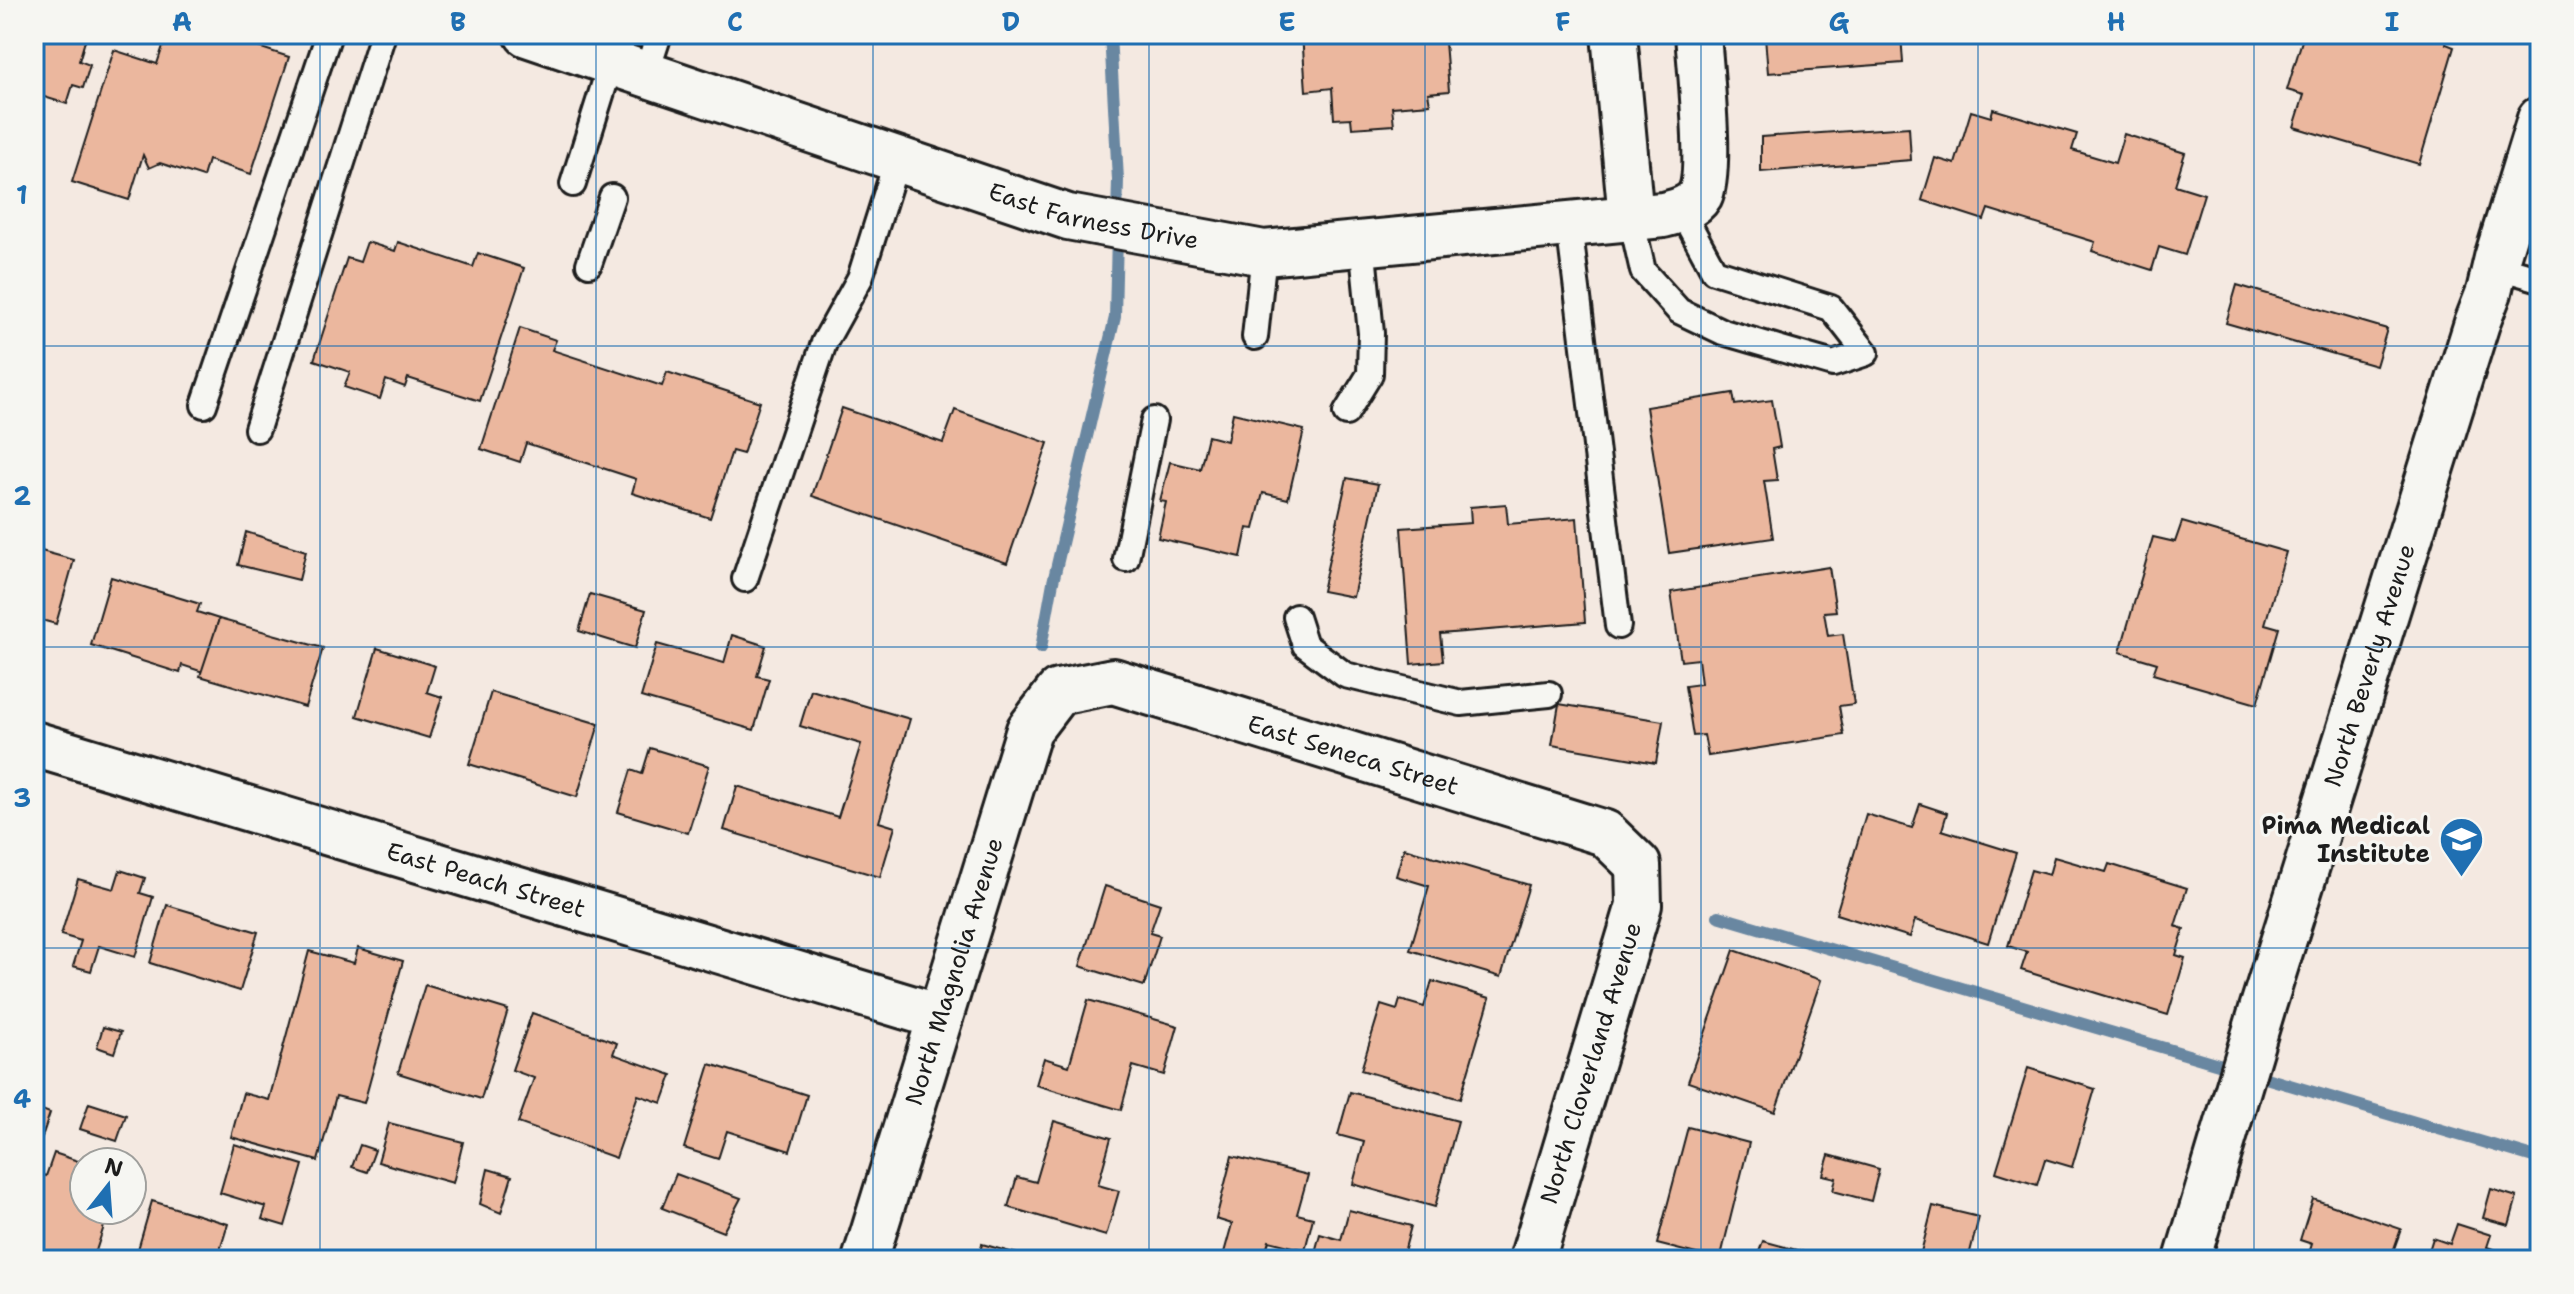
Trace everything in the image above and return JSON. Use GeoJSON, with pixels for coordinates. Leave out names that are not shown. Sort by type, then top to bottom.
{"type":"FeatureCollection","features":[{"type":"Feature","properties":{"kind":"street","name":"East Farness Drive"},"geometry":{"type":"LineString","coordinates":[[527,34],[624,53],[897,160],[1068,217],[1264,253],[1663,215],[1681,210]]}},
{"type":"Feature","properties":{"kind":"street"},"geometry":{"type":"LineString","coordinates":[[1614,34],[1631,218]]}},
{"type":"Feature","properties":{"kind":"street"},"geometry":{"type":"LineString","coordinates":[[1681,210],[1700,196],[1706,165],[1698,34]]}},
{"type":"Feature","properties":{"kind":"street","name":"North Beverly Avenue"},"geometry":{"type":"LineString","coordinates":[[2187,1260],[2263,1006],[2540,119]]}},
{"type":"Feature","properties":{"kind":"street","name":"East Seneca Street"},"geometry":{"type":"LineString","coordinates":[[1058,692],[1113,681],[1605,833],[1638,865]]}},
{"type":"Feature","properties":{"kind":"street","name":"North Magnolia Avenue"},"geometry":{"type":"LineString","coordinates":[[865,1260],[1029,730],[1058,692]]}},
{"type":"Feature","properties":{"kind":"street","name":"East Peach Street"},"geometry":{"type":"LineString","coordinates":[[34,744],[940,1017]]}},
{"type":"Feature","properties":{"kind":"street","name":"North Cloverland Avenue"},"geometry":{"type":"LineString","coordinates":[[1532,1260],[1639,905],[1638,865]]}},
{"type":"Feature","properties":{"kind":"lane"},"geometry":{"type":"LineString","coordinates":[[204,405],[329,34]]}},
{"type":"Feature","properties":{"kind":"lane"},"geometry":{"type":"LineString","coordinates":[[257,429],[383,34]]}},
{"type":"Feature","properties":{"kind":"lane"},"geometry":{"type":"LineString","coordinates":[[573,184],[624,53]]}},
{"type":"Feature","properties":{"kind":"lane"},"geometry":{"type":"LineString","coordinates":[[745,579],[824,343],[860,278],[897,160]]}},
{"type":"Feature","properties":{"kind":"lane"},"geometry":{"type":"LineString","coordinates":[[589,264],[612,197]]}},
{"type":"Feature","properties":{"kind":"lane"},"geometry":{"type":"LineString","coordinates":[[1631,218],[1643,271],[1679,311],[1723,332],[1833,364],[1866,353],[1831,308],[1714,271],[1681,210]]}},
{"type":"Feature","properties":{"kind":"lane"},"geometry":{"type":"LineString","coordinates":[[1569,224],[1618,626]]}},
{"type":"Feature","properties":{"kind":"lane"},"geometry":{"type":"LineString","coordinates":[[1352,403],[1370,374],[1371,333],[1362,243]]}},
{"type":"Feature","properties":{"kind":"lane"},"geometry":{"type":"LineString","coordinates":[[1255,337],[1264,253]]}},
{"type":"Feature","properties":{"kind":"lane"},"geometry":{"type":"LineString","coordinates":[[2496,266],[2540,279]]}},
{"type":"Feature","properties":{"kind":"lane"},"geometry":{"type":"LineString","coordinates":[[1126,559],[1154,420]]}},
{"type":"Feature","properties":{"kind":"lane"},"geometry":{"type":"LineString","coordinates":[[1296,617],[1305,645],[1345,675],[1461,703],[1549,694]]}},
{"type":"Feature","properties":{"kind":"building"},"geometry":{"type":"Polygon","coordinates":[[[34,34],[87,34],[79,61],[90,65],[83,88],[73,85],[67,104],[41,96],[34,118],[34,34]]]}},
{"type":"Feature","properties":{"kind":"building"},"geometry":{"type":"Polygon","coordinates":[[[167,34],[218,34],[289,57],[251,174],[208,160],[203,177],[160,163],[149,168],[143,155],[129,200],[72,182],[114,50],[157,64],[167,34]]]}},
{"type":"Feature","properties":{"kind":"building"},"geometry":{"type":"Polygon","coordinates":[[[1302,34],[1454,34],[1455,41],[1445,42],[1449,91],[1428,93],[1430,104],[1392,107],[1394,125],[1352,128],[1351,118],[1334,119],[1332,88],[1306,91],[1302,34]]]}},
{"type":"Feature","properties":{"kind":"building"},"geometry":{"type":"Polygon","coordinates":[[[1901,34],[1903,63],[1768,73],[1765,37],[1901,34]]]}},
{"type":"Feature","properties":{"kind":"building"},"geometry":{"type":"Polygon","coordinates":[[[2304,34],[2449,34],[2446,44],[2454,47],[2419,164],[2294,127],[2304,95],[2287,90],[2304,34]]]}},
{"type":"Feature","properties":{"kind":"building"},"geometry":{"type":"Polygon","coordinates":[[[1993,109],[2077,134],[2072,150],[2115,163],[2124,134],[2185,153],[2175,185],[2204,194],[2185,255],[2159,247],[2152,270],[2092,251],[2095,242],[1988,209],[1984,220],[1922,200],[1935,158],[1955,164],[1971,111],[1991,117],[1993,109]]]}},
{"type":"Feature","properties":{"kind":"building"},"geometry":{"type":"Polygon","coordinates":[[[1909,127],[1911,160],[1761,172],[1761,137],[1909,127]]]}},
{"type":"Feature","properties":{"kind":"building"},"geometry":{"type":"Polygon","coordinates":[[[367,242],[395,251],[398,242],[473,267],[478,253],[524,268],[480,401],[408,378],[405,387],[386,380],[380,399],[344,387],[350,372],[314,360],[347,258],[360,262],[367,242]]]}},
{"type":"Feature","properties":{"kind":"building"},"geometry":{"type":"Polygon","coordinates":[[[2237,285],[2387,329],[2376,366],[2226,323],[2237,285]]]}},
{"type":"Feature","properties":{"kind":"building"},"geometry":{"type":"Polygon","coordinates":[[[520,328],[556,340],[552,350],[662,386],[667,372],[760,402],[743,454],[732,451],[710,518],[632,493],[636,479],[526,443],[520,462],[481,449],[520,328]]]}},
{"type":"Feature","properties":{"kind":"building"},"geometry":{"type":"Polygon","coordinates":[[[1733,393],[1735,405],[1772,400],[1780,447],[1772,449],[1777,480],[1764,481],[1773,538],[1669,553],[1646,407],[1733,393]]]}},
{"type":"Feature","properties":{"kind":"building"},"geometry":{"type":"Polygon","coordinates":[[[842,408],[943,443],[955,410],[1048,443],[1007,563],[812,496],[842,408]]]}},
{"type":"Feature","properties":{"kind":"building"},"geometry":{"type":"Polygon","coordinates":[[[1233,413],[1304,430],[1288,499],[1263,493],[1254,529],[1247,528],[1241,557],[1158,538],[1166,502],[1160,501],[1170,462],[1200,469],[1208,436],[1227,441],[1233,413]]]}},
{"type":"Feature","properties":{"kind":"building"},"geometry":{"type":"Polygon","coordinates":[[[1347,478],[1378,484],[1353,597],[1322,591],[1347,478]]]}},
{"type":"Feature","properties":{"kind":"building"},"geometry":{"type":"Polygon","coordinates":[[[1506,504],[1508,524],[1577,518],[1585,622],[1440,634],[1443,661],[1411,664],[1401,528],[1471,523],[1470,507],[1506,504]]]}},
{"type":"Feature","properties":{"kind":"building"},"geometry":{"type":"Polygon","coordinates":[[[2182,522],[2286,552],[2265,624],[2279,628],[2257,704],[2153,674],[2157,663],[2120,652],[2153,537],[2175,542],[2182,522]]]}},
{"type":"Feature","properties":{"kind":"building"},"geometry":{"type":"Polygon","coordinates":[[[246,532],[306,551],[299,580],[238,565],[246,532]]]}},
{"type":"Feature","properties":{"kind":"building"},"geometry":{"type":"Polygon","coordinates":[[[34,549],[74,560],[56,624],[34,618],[34,549]]]}},
{"type":"Feature","properties":{"kind":"building"},"geometry":{"type":"Polygon","coordinates":[[[1829,567],[1836,611],[1824,612],[1828,636],[1843,634],[1854,704],[1839,706],[1844,735],[1708,756],[1704,735],[1693,736],[1685,686],[1701,684],[1698,659],[1681,661],[1671,592],[1829,567]]]}},
{"type":"Feature","properties":{"kind":"building"},"geometry":{"type":"Polygon","coordinates":[[[111,577],[200,604],[197,612],[219,619],[203,672],[182,665],[180,673],[91,645],[111,577]]]}},
{"type":"Feature","properties":{"kind":"building"},"geometry":{"type":"Polygon","coordinates":[[[590,594],[646,610],[635,648],[579,631],[590,594]]]}},
{"type":"Feature","properties":{"kind":"building"},"geometry":{"type":"Polygon","coordinates":[[[219,619],[323,648],[305,707],[200,676],[219,619]]]}},
{"type":"Feature","properties":{"kind":"building"},"geometry":{"type":"Polygon","coordinates":[[[732,635],[766,646],[757,676],[769,679],[754,730],[641,697],[657,644],[724,663],[732,635]]]}},
{"type":"Feature","properties":{"kind":"building"},"geometry":{"type":"Polygon","coordinates":[[[377,648],[435,666],[427,692],[442,697],[429,738],[357,716],[377,648]]]}},
{"type":"Feature","properties":{"kind":"building"},"geometry":{"type":"Polygon","coordinates":[[[811,690],[910,719],[879,822],[895,827],[880,877],[724,830],[737,786],[838,817],[861,744],[800,726],[811,690]]]}},
{"type":"Feature","properties":{"kind":"building"},"geometry":{"type":"Polygon","coordinates":[[[491,692],[599,724],[577,797],[469,764],[491,692]]]}},
{"type":"Feature","properties":{"kind":"building"},"geometry":{"type":"Polygon","coordinates":[[[1559,704],[1663,721],[1656,763],[1552,745],[1559,704]]]}},
{"type":"Feature","properties":{"kind":"building"},"geometry":{"type":"Polygon","coordinates":[[[650,748],[709,766],[688,833],[618,812],[631,770],[642,774],[650,748]]]}},
{"type":"Feature","properties":{"kind":"building"},"geometry":{"type":"Polygon","coordinates":[[[1920,804],[1947,813],[1942,830],[2016,853],[1988,943],[1915,920],[1910,937],[1836,914],[1866,814],[1912,828],[1920,804]]]}},
{"type":"Feature","properties":{"kind":"building"},"geometry":{"type":"Polygon","coordinates":[[[1404,848],[1529,885],[1501,977],[1410,950],[1429,886],[1396,876],[1404,848]]]}},
{"type":"Feature","properties":{"kind":"building"},"geometry":{"type":"Polygon","coordinates":[[[2054,857],[2106,872],[2109,864],[2187,888],[2175,926],[2184,929],[2176,955],[2185,958],[2168,1015],[2021,970],[2027,952],[2008,946],[2031,870],[2049,875],[2054,857]]]}},
{"type":"Feature","properties":{"kind":"building"},"geometry":{"type":"Polygon","coordinates":[[[120,870],[145,878],[140,893],[153,897],[135,957],[99,946],[91,971],[73,966],[81,941],[61,935],[78,879],[114,889],[120,870]]]}},
{"type":"Feature","properties":{"kind":"building"},"geometry":{"type":"Polygon","coordinates":[[[1105,886],[1160,904],[1150,933],[1160,936],[1144,986],[1080,966],[1105,886]]]}},
{"type":"Feature","properties":{"kind":"building"},"geometry":{"type":"Polygon","coordinates":[[[167,905],[258,932],[240,991],[150,963],[167,905]]]}},
{"type":"Feature","properties":{"kind":"building"},"geometry":{"type":"Polygon","coordinates":[[[358,948],[403,961],[364,1103],[336,1096],[318,1161],[231,1137],[243,1093],[269,1100],[309,951],[354,963],[358,948]]]}},
{"type":"Feature","properties":{"kind":"building"},"geometry":{"type":"Polygon","coordinates":[[[1734,950],[1821,980],[1775,1112],[1688,1082],[1734,950]]]}},
{"type":"Feature","properties":{"kind":"building"},"geometry":{"type":"Polygon","coordinates":[[[1432,981],[1490,998],[1460,1099],[1361,1070],[1381,1005],[1397,1010],[1400,1000],[1424,1007],[1432,981]]]}},
{"type":"Feature","properties":{"kind":"building"},"geometry":{"type":"Polygon","coordinates":[[[425,985],[508,1010],[481,1099],[398,1073],[425,985]]]}},
{"type":"Feature","properties":{"kind":"building"},"geometry":{"type":"Polygon","coordinates":[[[1088,1000],[1178,1026],[1164,1075],[1133,1066],[1121,1110],[1036,1085],[1044,1058],[1069,1066],[1088,1000]]]}},
{"type":"Feature","properties":{"kind":"building"},"geometry":{"type":"Polygon","coordinates":[[[532,1013],[617,1043],[613,1054],[672,1075],[662,1103],[638,1095],[616,1158],[518,1123],[534,1078],[512,1070],[532,1013]]]}},
{"type":"Feature","properties":{"kind":"building"},"geometry":{"type":"Polygon","coordinates":[[[103,1027],[121,1032],[114,1053],[97,1047],[103,1027]]]}},
{"type":"Feature","properties":{"kind":"building"},"geometry":{"type":"Polygon","coordinates":[[[710,1064],[807,1095],[790,1151],[727,1131],[718,1159],[684,1148],[710,1064]]]}},
{"type":"Feature","properties":{"kind":"building"},"geometry":{"type":"Polygon","coordinates":[[[2028,1068],[2095,1089],[2072,1167],[2045,1159],[2037,1185],[1996,1172],[2028,1068]]]}},
{"type":"Feature","properties":{"kind":"building"},"geometry":{"type":"Polygon","coordinates":[[[1350,1092],[1458,1121],[1435,1207],[1353,1184],[1364,1142],[1338,1135],[1350,1092]]]}},
{"type":"Feature","properties":{"kind":"building"},"geometry":{"type":"Polygon","coordinates":[[[89,1103],[126,1115],[117,1141],[80,1129],[89,1103]]]}},
{"type":"Feature","properties":{"kind":"building"},"geometry":{"type":"Polygon","coordinates":[[[34,1107],[50,1113],[34,1161],[34,1107]]]}},
{"type":"Feature","properties":{"kind":"building"},"geometry":{"type":"Polygon","coordinates":[[[1054,1121],[1111,1138],[1098,1185],[1119,1191],[1106,1236],[1008,1207],[1017,1177],[1036,1182],[1054,1121]]]}},
{"type":"Feature","properties":{"kind":"building"},"geometry":{"type":"Polygon","coordinates":[[[389,1123],[463,1142],[453,1183],[378,1162],[389,1123]]]}},
{"type":"Feature","properties":{"kind":"building"},"geometry":{"type":"Polygon","coordinates":[[[1688,1127],[1749,1143],[1720,1260],[1657,1244],[1688,1127]]]}},
{"type":"Feature","properties":{"kind":"building"},"geometry":{"type":"Polygon","coordinates":[[[234,1144],[303,1165],[285,1226],[262,1219],[266,1207],[220,1193],[234,1144]]]}},
{"type":"Feature","properties":{"kind":"building"},"geometry":{"type":"Polygon","coordinates":[[[360,1145],[375,1150],[367,1172],[352,1167],[360,1145]]]}},
{"type":"Feature","properties":{"kind":"building"},"geometry":{"type":"Polygon","coordinates":[[[54,1153],[68,1158],[68,1226],[104,1226],[93,1260],[47,1260],[49,1255],[34,1250],[34,1172],[46,1176],[54,1153]]]}},
{"type":"Feature","properties":{"kind":"building"},"geometry":{"type":"Polygon","coordinates":[[[1829,1155],[1879,1169],[1871,1201],[1833,1191],[1836,1178],[1823,1175],[1829,1155]]]}},
{"type":"Feature","properties":{"kind":"building"},"geometry":{"type":"Polygon","coordinates":[[[1232,1156],[1308,1175],[1297,1214],[1313,1218],[1305,1250],[1269,1241],[1263,1260],[1222,1260],[1232,1224],[1216,1219],[1232,1156]]]}},
{"type":"Feature","properties":{"kind":"building"},"geometry":{"type":"Polygon","coordinates":[[[488,1169],[512,1176],[501,1213],[480,1204],[488,1169]]]}},
{"type":"Feature","properties":{"kind":"building"},"geometry":{"type":"Polygon","coordinates":[[[676,1174],[741,1198],[723,1232],[662,1208],[676,1174]]]}},
{"type":"Feature","properties":{"kind":"building"},"geometry":{"type":"Polygon","coordinates":[[[2491,1189],[2517,1197],[2509,1225],[2483,1218],[2491,1189]]]}},
{"type":"Feature","properties":{"kind":"building"},"geometry":{"type":"Polygon","coordinates":[[[2313,1199],[2401,1229],[2390,1260],[2307,1260],[2312,1244],[2300,1240],[2313,1199]]]}},
{"type":"Feature","properties":{"kind":"building"},"geometry":{"type":"Polygon","coordinates":[[[152,1201],[228,1224],[217,1260],[135,1260],[145,1226],[148,1226],[152,1201]]]}},
{"type":"Feature","properties":{"kind":"building"},"geometry":{"type":"Polygon","coordinates":[[[1933,1206],[1979,1217],[1968,1260],[1919,1260],[1933,1206]]]}},
{"type":"Feature","properties":{"kind":"building"},"geometry":{"type":"Polygon","coordinates":[[[1349,1210],[1411,1226],[1402,1260],[1313,1260],[1320,1234],[1341,1240],[1349,1210]]]}},
{"type":"Feature","properties":{"kind":"building"},"geometry":{"type":"Polygon","coordinates":[[[2457,1224],[2491,1235],[2487,1247],[2525,1260],[2426,1260],[2433,1238],[2450,1244],[2457,1224]]]}},
{"type":"Feature","properties":{"kind":"building"},"geometry":{"type":"Polygon","coordinates":[[[1763,1241],[1833,1260],[1756,1260],[1763,1241]]]}},
{"type":"Feature","properties":{"kind":"building"},"geometry":{"type":"Polygon","coordinates":[[[982,1244],[1038,1260],[978,1260],[982,1244]]]}},
{"type":"Feature","properties":{"kind":"waterway"},"geometry":{"type":"LineString","coordinates":[[1110,34],[1118,180],[1117,217]]}},
{"type":"Feature","properties":{"kind":"waterway"},"geometry":{"type":"LineString","coordinates":[[1041,648],[1053,582],[1115,317],[1117,235]]}},
{"type":"Feature","properties":{"kind":"waterway"},"geometry":{"type":"LineString","coordinates":[[1718,916],[2540,1159]]}},
{"type":"Feature","properties":{"kind":"place","name":"Pima Medical Institute"},"geometry":{"type":"Point","coordinates":[2461,879]}}]}
